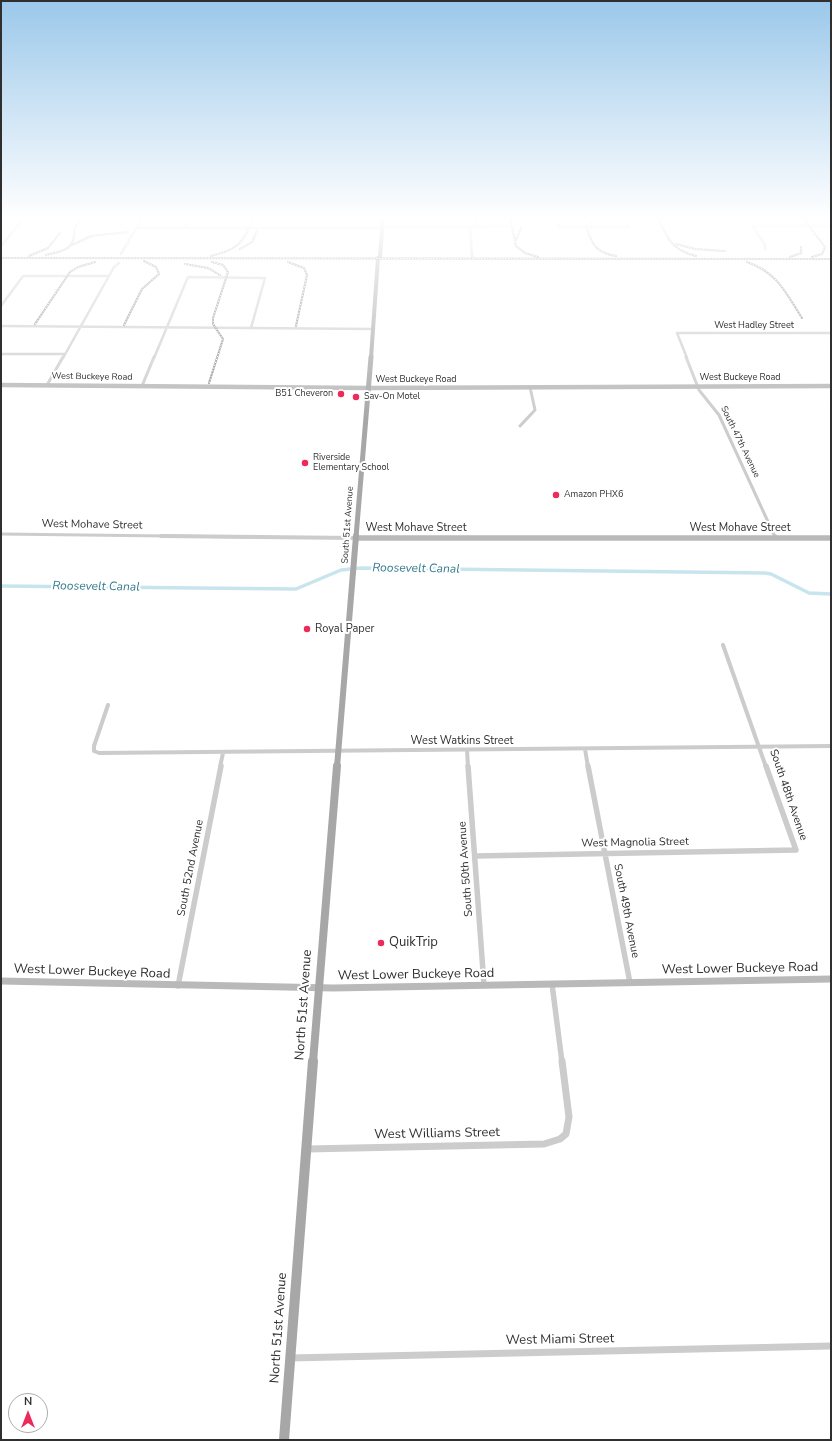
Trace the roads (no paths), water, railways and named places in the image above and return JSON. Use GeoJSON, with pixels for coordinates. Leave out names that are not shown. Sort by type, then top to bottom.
{"type":"FeatureCollection","features":[{"type":"Feature","properties":{"kind":"main road","name":"South 51st Avenue"},"geometry":{"type":"LineString","coordinates":[[354,572],[377,285]]}},
{"type":"Feature","properties":{"kind":"main road","name":"West Buckeye Road"},"geometry":{"type":"LineString","coordinates":[[1,385],[369,388],[831,386]]}},
{"type":"Feature","properties":{"kind":"main road","name":"West Mohave Street"},"geometry":{"type":"LineString","coordinates":[[356,538],[831,538]]}},
{"type":"Feature","properties":{"kind":"main road","name":"North 51st Avenue"},"geometry":{"type":"LineString","coordinates":[[284,1440],[319,988],[354,572]]}},
{"type":"Feature","properties":{"kind":"main road","name":"West Lower Buckeye Road"},"geometry":{"type":"LineString","coordinates":[[1,981],[319,988],[831,979]]}},
{"type":"Feature","properties":{"kind":"street"},"geometry":{"type":"LineString","coordinates":[[1,306],[16,285]]}},
{"type":"Feature","properties":{"kind":"street"},"geometry":{"type":"LineString","coordinates":[[47,385],[104,285]]}},
{"type":"Feature","properties":{"kind":"street"},"geometry":{"type":"LineString","coordinates":[[142,386],[185,285]]}},
{"type":"Feature","properties":{"kind":"street"},"geometry":{"type":"LineString","coordinates":[[251,328],[263,285]]}},
{"type":"Feature","properties":{"kind":"street"},"geometry":{"type":"LineString","coordinates":[[1,326],[374,328]]}},
{"type":"Feature","properties":{"kind":"street","name":"West Hadley Street"},"geometry":{"type":"LineString","coordinates":[[677,333],[831,333]]}},
{"type":"Feature","properties":{"kind":"street","name":"South 47th Avenue"},"geometry":{"type":"LineString","coordinates":[[677,333],[698,386],[704,397],[719,415],[776,538]]}},
{"type":"Feature","properties":{"kind":"street"},"geometry":{"type":"LineString","coordinates":[[1,354],[65,354]]}},
{"type":"Feature","properties":{"kind":"street"},"geometry":{"type":"LineString","coordinates":[[520,426],[534,410],[530,387]]}},
{"type":"Feature","properties":{"kind":"street","name":"West Mohave Street"},"geometry":{"type":"LineString","coordinates":[[1,534],[356,538]]}},
{"type":"Feature","properties":{"kind":"street","name":"South 48th Avenue"},"geometry":{"type":"LineString","coordinates":[[723,645],[796,850]]}},
{"type":"Feature","properties":{"kind":"street","name":"West Watkins Street"},"geometry":{"type":"LineString","coordinates":[[108,705],[94,751],[223,753],[831,746]]}},
{"type":"Feature","properties":{"kind":"street","name":"South 49th Avenue"},"geometry":{"type":"LineString","coordinates":[[585,749],[630,983]]}},
{"type":"Feature","properties":{"kind":"street","name":"South 50th Avenue"},"geometry":{"type":"LineString","coordinates":[[467,750],[484,985]]}},
{"type":"Feature","properties":{"kind":"street","name":"South 52nd Avenue"},"geometry":{"type":"LineString","coordinates":[[178,986],[223,753]]}},
{"type":"Feature","properties":{"kind":"street","name":"West Magnolia Street"},"geometry":{"type":"LineString","coordinates":[[475,856],[796,850]]}},
{"type":"Feature","properties":{"kind":"street","name":"West Williams Street"},"geometry":{"type":"LineString","coordinates":[[307,1149],[544,1144],[556,1142],[565,1136],[569,1128],[569,1117],[552,984]]}},
{"type":"Feature","properties":{"kind":"street","name":"West Miami Street"},"geometry":{"type":"LineString","coordinates":[[290,1358],[831,1346]]}},
{"type":"Feature","properties":{"kind":"waterway","name":"Roosevelt Canal"},"geometry":{"type":"LineString","coordinates":[[1,586],[296,589],[341,570],[361,568],[765,573],[771,574],[809,593],[831,594]]}},
{"type":"Feature","properties":{"kind":"railway"},"geometry":{"type":"LineString","coordinates":[[35,324],[61,285]]}},
{"type":"Feature","properties":{"kind":"railway"},"geometry":{"type":"LineString","coordinates":[[124,325],[142,289],[146,285]]}},
{"type":"Feature","properties":{"kind":"railway"},"geometry":{"type":"LineString","coordinates":[[209,383],[223,339],[213,324],[213,318],[224,285]]}},
{"type":"Feature","properties":{"kind":"railway"},"geometry":{"type":"LineString","coordinates":[[296,326],[305,285]]}},
{"type":"Feature","properties":{"kind":"railway"},"geometry":{"type":"LineString","coordinates":[[781,285],[802,318]]}},
{"type":"Feature","properties":{"kind":"place","name":"B51 Cheveron"},"geometry":{"type":"Point","coordinates":[341,394]}},
{"type":"Feature","properties":{"kind":"place","name":"Sav-On Motel"},"geometry":{"type":"Point","coordinates":[356,397]}},
{"type":"Feature","properties":{"kind":"place","name":"Riverside Elementary School"},"geometry":{"type":"Point","coordinates":[305,463]}},
{"type":"Feature","properties":{"kind":"place","name":"Amazon PHX6"},"geometry":{"type":"Point","coordinates":[556,495]}},
{"type":"Feature","properties":{"kind":"place","name":"Royal Paper"},"geometry":{"type":"Point","coordinates":[307,629]}},
{"type":"Feature","properties":{"kind":"place","name":"QuikTrip"},"geometry":{"type":"Point","coordinates":[381,943]}}]}
